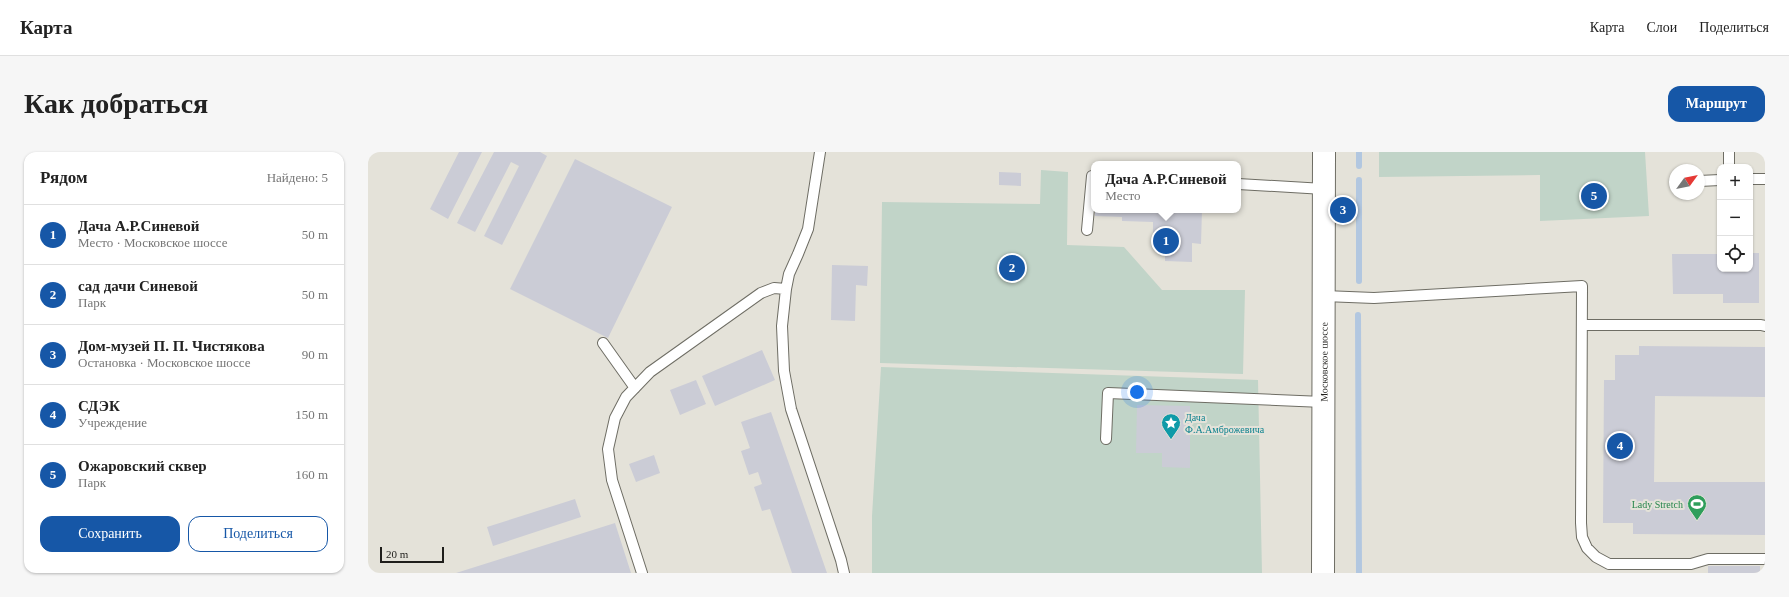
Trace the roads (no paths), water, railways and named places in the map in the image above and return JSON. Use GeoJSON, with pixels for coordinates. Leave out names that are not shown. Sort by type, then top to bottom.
{"type":"FeatureCollection","features":[{"type":"Feature","properties":{"kind":"main road","name":"Московское шоссе"},"geometry":{"type":"LineString","coordinates":[[1323,573],[1324,152]]}},
{"type":"Feature","properties":{"kind":"lane"},"geometry":{"type":"LineString","coordinates":[[820,152],[808,229],[789,274],[786,289],[782,326],[784,371],[791,409],[844,573]]}},
{"type":"Feature","properties":{"kind":"lane"},"geometry":{"type":"LineString","coordinates":[[1729,152],[1729,164]]}},
{"type":"Feature","properties":{"kind":"lane"},"geometry":{"type":"LineString","coordinates":[[1753,179],[1765,179]]}},
{"type":"Feature","properties":{"kind":"lane"},"geometry":{"type":"LineString","coordinates":[[1705,181],[1717,180]]}},
{"type":"Feature","properties":{"kind":"lane"},"geometry":{"type":"LineString","coordinates":[[1241,184],[1324,189]]}},
{"type":"Feature","properties":{"kind":"lane"},"geometry":{"type":"LineString","coordinates":[[1087,230],[1091,187]]}},
{"type":"Feature","properties":{"kind":"lane"},"geometry":{"type":"LineString","coordinates":[[1324,296],[1374,298],[1582,286],[1581,523],[1582,537],[1587,548],[1596,557],[1608,564],[1691,564],[1708,559],[1765,559]]}},
{"type":"Feature","properties":{"kind":"lane"},"geometry":{"type":"LineString","coordinates":[[642,573],[612,480],[608,449],[615,418],[626,397],[650,372],[760,293],[774,288],[786,289]]}},
{"type":"Feature","properties":{"kind":"lane"},"geometry":{"type":"LineString","coordinates":[[1582,325],[1670,324],[1765,326]]}},
{"type":"Feature","properties":{"kind":"lane"},"geometry":{"type":"LineString","coordinates":[[603,343],[635,388]]}},
{"type":"Feature","properties":{"kind":"lane"},"geometry":{"type":"LineString","coordinates":[[1106,439],[1108,393],[1324,402]]}},
{"type":"Feature","properties":{"kind":"waterway"},"geometry":{"type":"LineString","coordinates":[[1359,152],[1359,166]]}},
{"type":"Feature","properties":{"kind":"waterway"},"geometry":{"type":"LineString","coordinates":[[1359,180],[1359,281]]}},
{"type":"Feature","properties":{"kind":"waterway"},"geometry":{"type":"LineString","coordinates":[[1358,315],[1359,573]]}},
{"type":"Feature","properties":{"kind":"place","name":"Ожаровский сквер"},"geometry":{"type":"Point","coordinates":[1594,196]}},
{"type":"Feature","properties":{"kind":"place","name":"Дом-музей П. П. Чистякова"},"geometry":{"type":"Point","coordinates":[1343,210]}},
{"type":"Feature","properties":{"kind":"place","name":"Дача А.Р.Синевой"},"geometry":{"type":"Point","coordinates":[1166,241]}},
{"type":"Feature","properties":{"kind":"place","name":"сад дачи Синевой"},"geometry":{"type":"Point","coordinates":[1012,268]}},
{"type":"Feature","properties":{"kind":"place","name":"Дача Ф.А.Амброжевича"},"geometry":{"type":"Point","coordinates":[1171,440]}},
{"type":"Feature","properties":{"kind":"place","name":"СДЭК"},"geometry":{"type":"Point","coordinates":[1620,446]}},
{"type":"Feature","properties":{"kind":"place","name":"Lady Stretch"},"geometry":{"type":"Point","coordinates":[1697,521]}}]}
